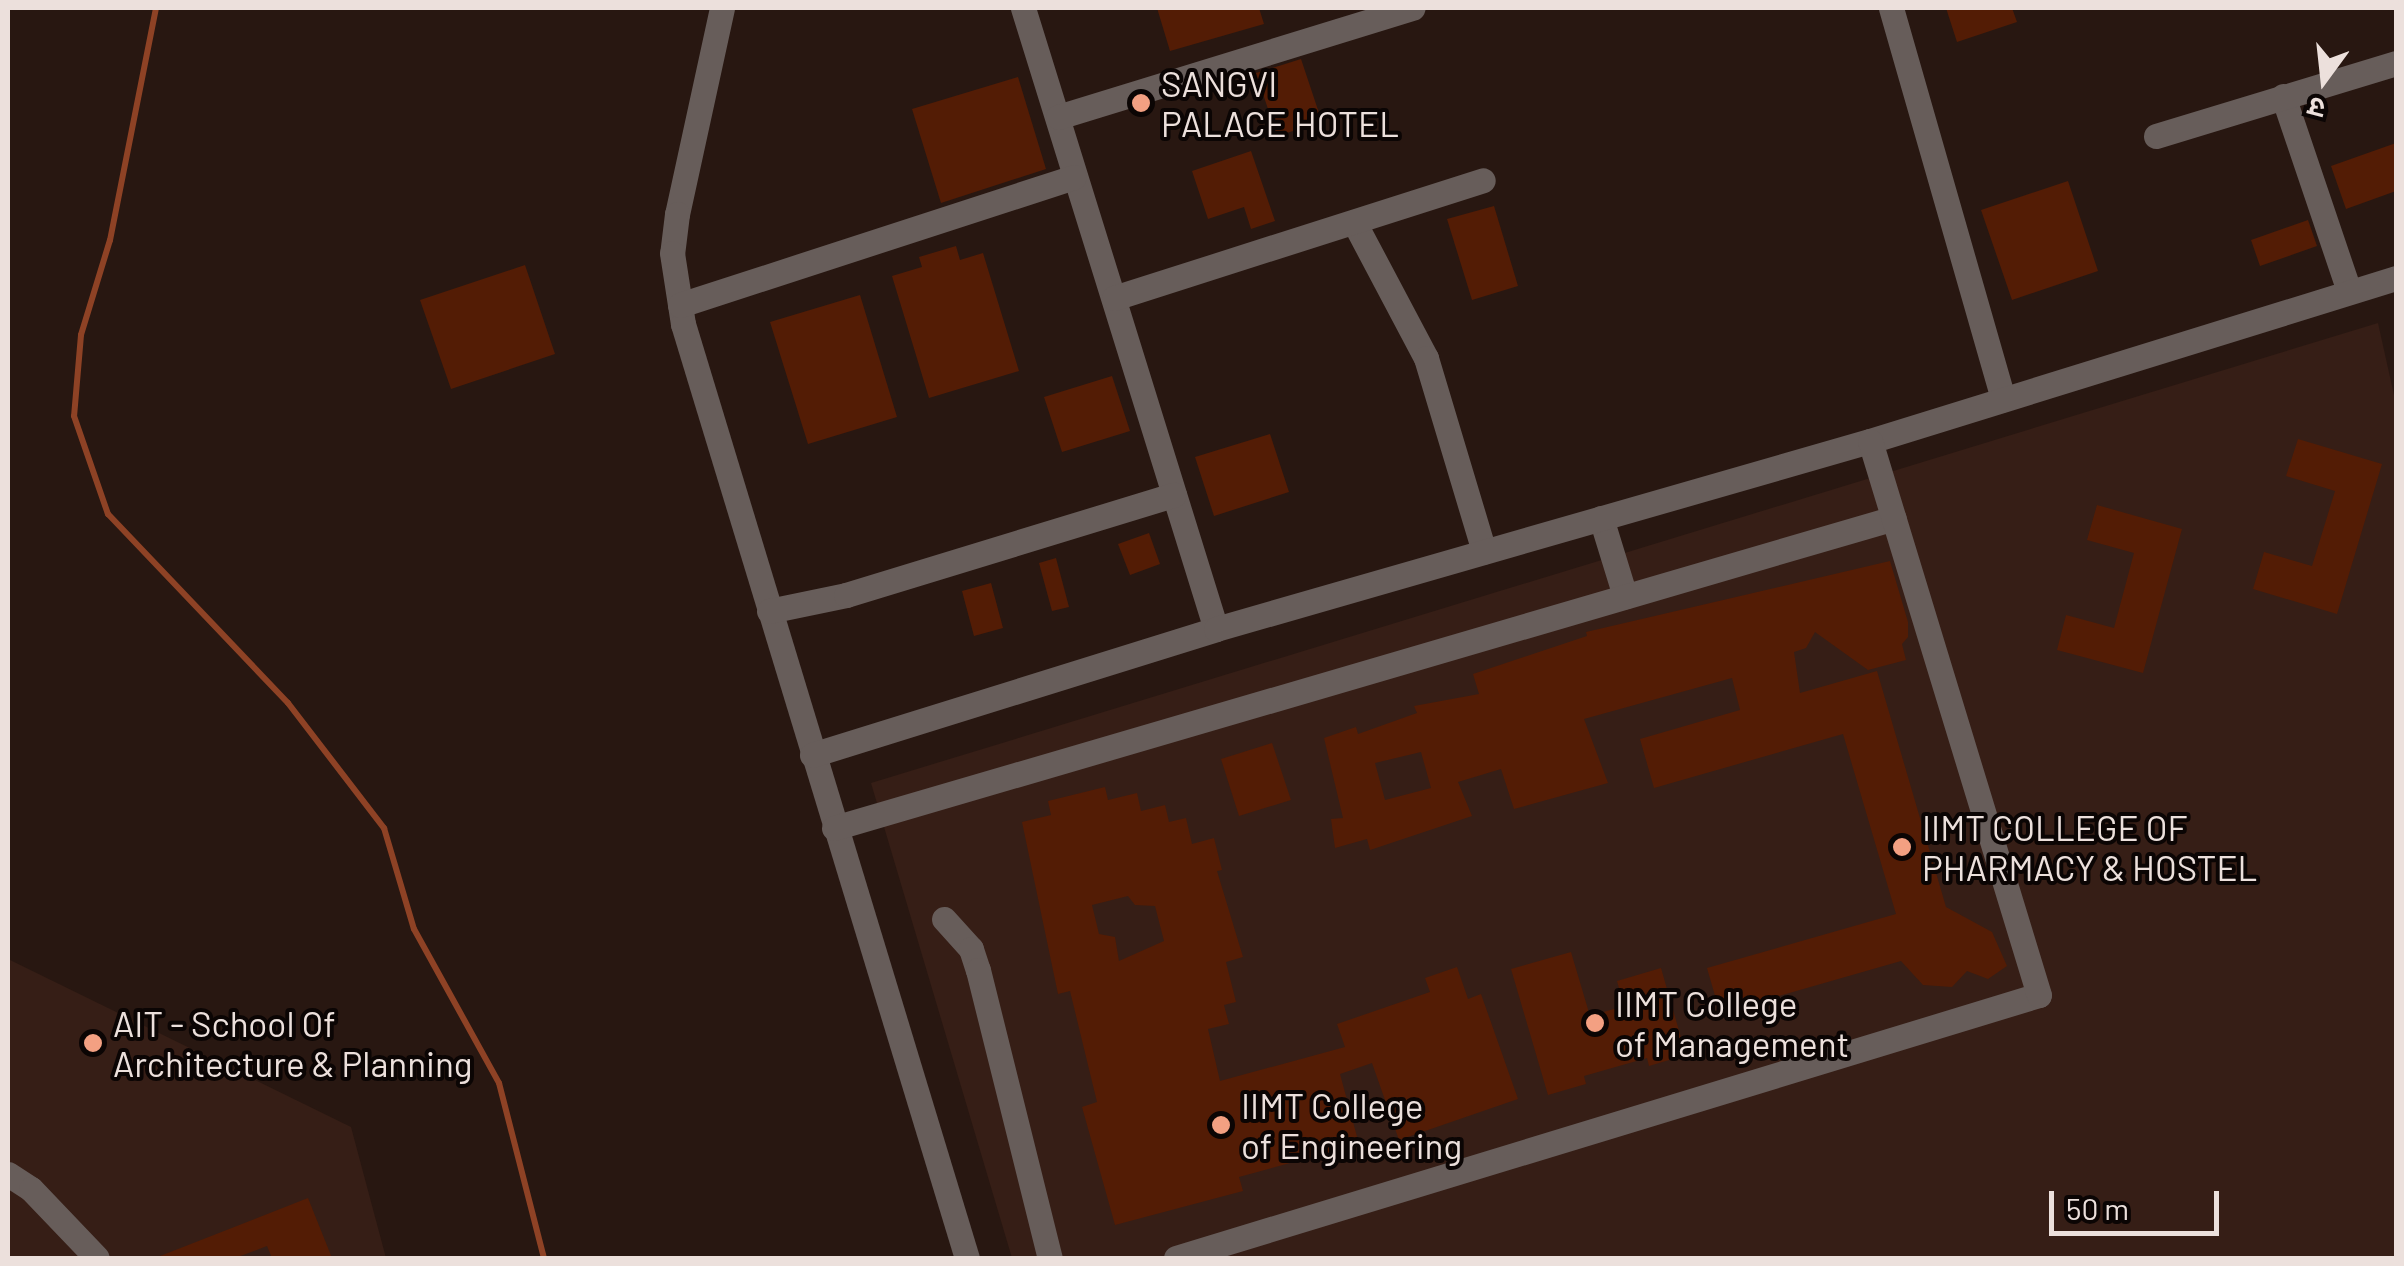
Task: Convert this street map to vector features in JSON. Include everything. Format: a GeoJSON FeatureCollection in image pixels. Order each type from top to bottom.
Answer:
{"type":"FeatureCollection","features":[{"type":"Feature","properties":{"kind":"street"},"geometry":{"type":"LineString","coordinates":[[722,8],[676,214],[672,254],[680,305],[966,1258]]}},
{"type":"Feature","properties":{"kind":"street"},"geometry":{"type":"LineString","coordinates":[[1023,8],[1216,630]]}},
{"type":"Feature","properties":{"kind":"street"},"geometry":{"type":"LineString","coordinates":[[1058,116],[1413,8]]}},
{"type":"Feature","properties":{"kind":"street"},"geometry":{"type":"LineString","coordinates":[[1890,8],[2004,399]]}},
{"type":"Feature","properties":{"kind":"street"},"geometry":{"type":"LineString","coordinates":[[2156,136],[2396,63]]}},
{"type":"Feature","properties":{"kind":"street"},"geometry":{"type":"LineString","coordinates":[[2283,96],[2349,291]]}},
{"type":"Feature","properties":{"kind":"street"},"geometry":{"type":"LineString","coordinates":[[680,305],[1074,178]]}},
{"type":"Feature","properties":{"kind":"street"},"geometry":{"type":"LineString","coordinates":[[1114,298],[1483,180]]}},
{"type":"Feature","properties":{"kind":"street"},"geometry":{"type":"LineString","coordinates":[[1354,222],[1426,358],[1484,551]]}},
{"type":"Feature","properties":{"kind":"street"},"geometry":{"type":"LineString","coordinates":[[812,754],[1216,630],[1870,440],[2396,278]]}},
{"type":"Feature","properties":{"kind":"street"},"geometry":{"type":"LineString","coordinates":[[1176,1258],[2039,995],[1870,440]]}},
{"type":"Feature","properties":{"kind":"street"},"geometry":{"type":"LineString","coordinates":[[769,611],[846,595],[1174,495]]}},
{"type":"Feature","properties":{"kind":"street"},"geometry":{"type":"LineString","coordinates":[[1601,518],[1624,596]]}},
{"type":"Feature","properties":{"kind":"street"},"geometry":{"type":"LineString","coordinates":[[834,828],[1894,518]]}},
{"type":"Feature","properties":{"kind":"street"},"geometry":{"type":"LineString","coordinates":[[944,919],[972,949],[1050,1258]]}},
{"type":"Feature","properties":{"kind":"street"},"geometry":{"type":"LineString","coordinates":[[8,1174],[45,1202],[97,1258]]}},
{"type":"Feature","properties":{"kind":"shaded area","name":"IIMT College of Engineering"},"geometry":{"type":"Polygon","coordinates":[[[2378,323],[2396,404],[2396,1258],[1012,1258],[871,783],[2378,323]]]}},
{"type":"Feature","properties":{"kind":"shaded area","name":"AIT - School Of Architecture & Planning"},"geometry":{"type":"Polygon","coordinates":[[[8,959],[351,1127],[386,1258],[8,1258],[8,959]]]}},
{"type":"Feature","properties":{"kind":"building"},"geometry":{"type":"Polygon","coordinates":[[[1157,8],[1259,8],[1264,24],[1170,51],[1157,8]]]}},
{"type":"Feature","properties":{"kind":"building"},"geometry":{"type":"Polygon","coordinates":[[[1946,8],[2012,8],[2017,22],[1957,42],[1946,8]]]}},
{"type":"Feature","properties":{"kind":"building"},"geometry":{"type":"Polygon","coordinates":[[[1301,59],[1322,122],[1277,136],[1256,73],[1301,59]]]}},
{"type":"Feature","properties":{"kind":"building"},"geometry":{"type":"Polygon","coordinates":[[[1018,77],[1046,169],[941,203],[912,109],[1018,77]]]}},
{"type":"Feature","properties":{"kind":"building"},"geometry":{"type":"Polygon","coordinates":[[[2396,143],[2396,191],[2346,209],[2331,166],[2396,143]]]}},
{"type":"Feature","properties":{"kind":"building"},"geometry":{"type":"Polygon","coordinates":[[[1251,151],[1275,221],[1251,229],[1244,207],[1208,219],[1192,171],[1251,151]]]}},
{"type":"Feature","properties":{"kind":"building"},"geometry":{"type":"Polygon","coordinates":[[[2068,181],[2098,271],[2012,300],[1981,210],[2068,181]]]}},
{"type":"Feature","properties":{"kind":"building"},"geometry":{"type":"Polygon","coordinates":[[[1494,206],[1518,286],[1472,300],[1447,219],[1494,206]]]}},
{"type":"Feature","properties":{"kind":"building"},"geometry":{"type":"Polygon","coordinates":[[[2308,220],[2317,246],[2260,266],[2251,240],[2308,220]]]}},
{"type":"Feature","properties":{"kind":"building"},"geometry":{"type":"Polygon","coordinates":[[[956,246],[960,260],[983,253],[1019,371],[929,398],[892,276],[922,267],[919,257],[956,246]]]}},
{"type":"Feature","properties":{"kind":"building"},"geometry":{"type":"Polygon","coordinates":[[[525,265],[555,354],[451,389],[420,300],[525,265]]]}},
{"type":"Feature","properties":{"kind":"building"},"geometry":{"type":"Polygon","coordinates":[[[860,295],[897,417],[808,444],[770,322],[860,295]]]}},
{"type":"Feature","properties":{"kind":"building"},"geometry":{"type":"Polygon","coordinates":[[[1112,376],[1130,431],[1062,452],[1044,397],[1112,376]]]}},
{"type":"Feature","properties":{"kind":"building"},"geometry":{"type":"Polygon","coordinates":[[[1270,434],[1289,492],[1214,516],[1195,457],[1270,434]]]}},
{"type":"Feature","properties":{"kind":"building"},"geometry":{"type":"Polygon","coordinates":[[[2298,439],[2382,464],[2337,614],[2253,589],[2264,552],[2312,566],[2335,491],[2286,476],[2298,439]]]}},
{"type":"Feature","properties":{"kind":"building"},"geometry":{"type":"Polygon","coordinates":[[[2097,505],[2182,529],[2143,673],[2057,650],[2066,615],[2114,628],[2134,553],[2087,540],[2097,505]]]}},
{"type":"Feature","properties":{"kind":"building"},"geometry":{"type":"Polygon","coordinates":[[[1149,533],[1160,564],[1130,575],[1118,544],[1149,533]]]}},
{"type":"Feature","properties":{"kind":"building"},"geometry":{"type":"Polygon","coordinates":[[[1056,558],[1069,607],[1052,611],[1039,563],[1056,558]]]}},
{"type":"Feature","properties":{"kind":"building"},"geometry":{"type":"Polygon","coordinates":[[[1890,561],[1908,622],[1908,637],[1902,644],[1906,660],[1868,670],[1815,632],[1806,648],[1794,652],[1800,693],[1877,671],[1946,907],[1992,932],[2007,966],[1988,979],[1967,971],[1952,987],[1923,985],[1901,961],[1720,1013],[1707,968],[1896,914],[1843,734],[1654,788],[1640,739],[1740,710],[1732,678],[1584,719],[1608,783],[1514,809],[1501,769],[1458,782],[1472,816],[1370,850],[1367,839],[1335,848],[1331,819],[1343,818],[1324,738],[1356,727],[1358,734],[1417,713],[1414,706],[1479,694],[1473,674],[1587,636],[1586,632],[1890,561]],[[1421,752],[1375,763],[1385,800],[1431,788],[1421,752]]]}},
{"type":"Feature","properties":{"kind":"building"},"geometry":{"type":"Polygon","coordinates":[[[991,583],[1003,628],[974,636],[962,591],[991,583]]]}},
{"type":"Feature","properties":{"kind":"building"},"geometry":{"type":"Polygon","coordinates":[[[1272,743],[1291,800],[1239,816],[1221,759],[1272,743]]]}},
{"type":"Feature","properties":{"kind":"building"},"geometry":{"type":"Polygon","coordinates":[[[1105,787],[1108,800],[1137,793],[1141,811],[1165,805],[1169,822],[1186,818],[1192,844],[1214,838],[1222,870],[1217,871],[1243,957],[1226,962],[1236,1002],[1224,1005],[1229,1024],[1208,1029],[1220,1081],[1345,1047],[1337,1024],[1430,992],[1425,978],[1457,967],[1468,999],[1481,994],[1518,1099],[1399,1140],[1372,1063],[1340,1074],[1359,1144],[1239,1177],[1243,1191],[1115,1225],[1082,1107],[1097,1102],[1070,991],[1058,994],[1022,822],[1051,815],[1048,801],[1105,787]],[[1128,896],[1092,905],[1099,934],[1115,937],[1119,961],[1164,941],[1155,906],[1135,905],[1128,896]]]}},
{"type":"Feature","properties":{"kind":"building","name":"IIMT College of Management"},"geometry":{"type":"Polygon","coordinates":[[[1571,952],[1590,1016],[1624,1006],[1617,981],[1661,968],[1686,1055],[1649,1066],[1647,1058],[1584,1076],[1586,1084],[1548,1095],[1511,969],[1571,952]]]}},
{"type":"Feature","properties":{"kind":"building"},"geometry":{"type":"Polygon","coordinates":[[[308,1198],[332,1258],[272,1258],[267,1246],[235,1258],[155,1258],[308,1198]]]}},
{"type":"Feature","properties":{"kind":"waterway"},"geometry":{"type":"LineString","coordinates":[[156,8],[110,240],[81,335],[74,416],[108,514],[288,703],[384,828],[414,929],[499,1083],[544,1258]]}},
{"type":"Feature","properties":{"kind":"place","name":"SANGVI PALACE HOTEL"},"geometry":{"type":"Point","coordinates":[1141,103]}},
{"type":"Feature","properties":{"kind":"place","name":"IIMT COLLEGE OF PHARMACY & HOSTEL"},"geometry":{"type":"Point","coordinates":[1902,847]}},
{"type":"Feature","properties":{"kind":"place","name":"IIMT College of Management"},"geometry":{"type":"Point","coordinates":[1595,1023]}},
{"type":"Feature","properties":{"kind":"place","name":"AIT - School Of Architecture & Planning"},"geometry":{"type":"Point","coordinates":[93,1043]}},
{"type":"Feature","properties":{"kind":"place","name":"IIMT College of Engineering"},"geometry":{"type":"Point","coordinates":[1221,1125]}}]}
